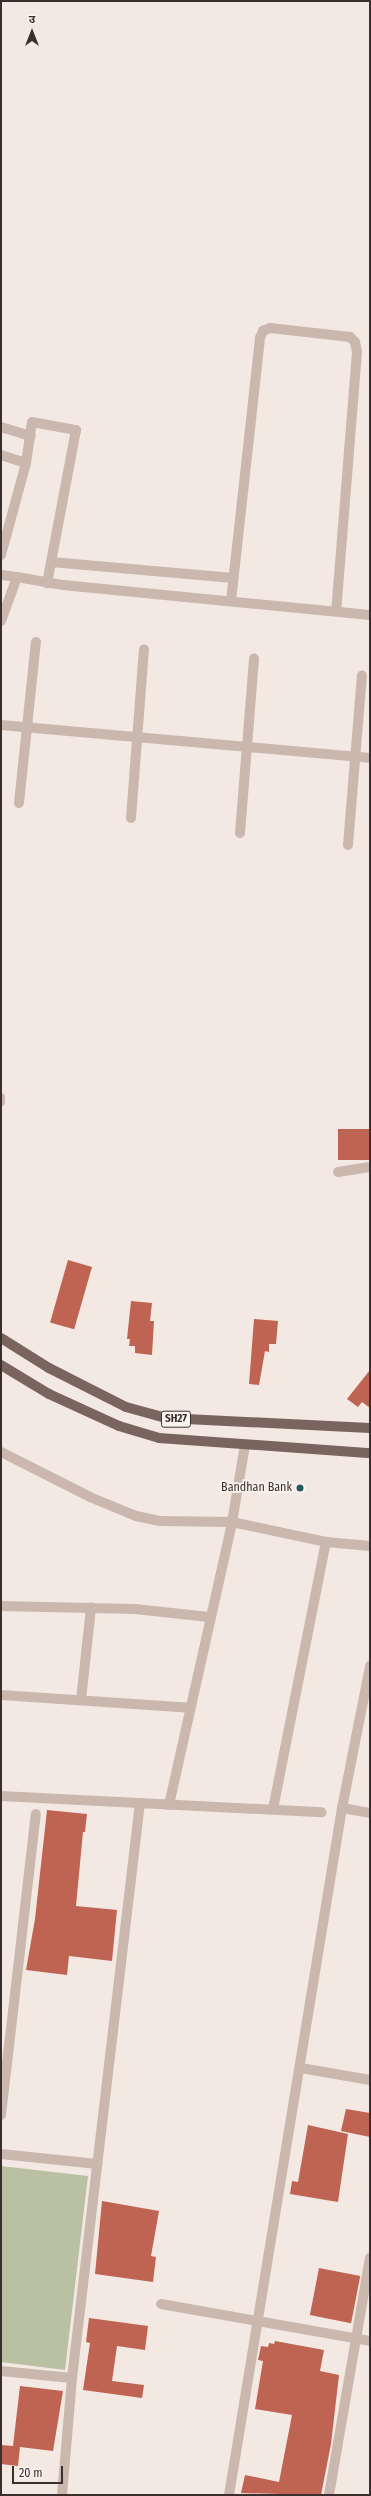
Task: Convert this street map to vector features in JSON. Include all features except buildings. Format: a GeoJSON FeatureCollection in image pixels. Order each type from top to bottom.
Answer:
{"type":"FeatureCollection","features":[{"type":"Feature","properties":{"kind":"main road","name":"SH27"},"geometry":{"type":"LineString","coordinates":[[1,1338],[49,1368],[126,1407],[166,1418],[370,1428]]}},
{"type":"Feature","properties":{"kind":"main road","name":"SH27"},"geometry":{"type":"LineString","coordinates":[[1,1365],[49,1394],[119,1426],[159,1438],[370,1453]]}},
{"type":"Feature","properties":{"kind":"street"},"geometry":{"type":"LineString","coordinates":[[231,600],[260,338],[263,331],[270,328],[350,337],[355,342],[358,352],[336,611]]}},
{"type":"Feature","properties":{"kind":"street"},"geometry":{"type":"LineString","coordinates":[[1,555],[26,463],[32,422],[76,430],[47,583]]}},
{"type":"Feature","properties":{"kind":"street"},"geometry":{"type":"LineString","coordinates":[[1,427],[31,436]]}},
{"type":"Feature","properties":{"kind":"street"},"geometry":{"type":"LineString","coordinates":[[1,455],[26,463]]}},
{"type":"Feature","properties":{"kind":"street"},"geometry":{"type":"LineString","coordinates":[[51,562],[233,578]]}},
{"type":"Feature","properties":{"kind":"street"},"geometry":{"type":"LineString","coordinates":[[1,575],[47,583],[231,600],[370,615]]}},
{"type":"Feature","properties":{"kind":"street"},"geometry":{"type":"LineString","coordinates":[[1,621],[17,577]]}},
{"type":"Feature","properties":{"kind":"street"},"geometry":{"type":"LineString","coordinates":[[20,803],[36,642]]}},
{"type":"Feature","properties":{"kind":"street"},"geometry":{"type":"LineString","coordinates":[[131,818],[144,650]]}},
{"type":"Feature","properties":{"kind":"street"},"geometry":{"type":"LineString","coordinates":[[240,833],[254,659]]}},
{"type":"Feature","properties":{"kind":"street"},"geometry":{"type":"LineString","coordinates":[[348,845],[362,676]]}},
{"type":"Feature","properties":{"kind":"street"},"geometry":{"type":"LineString","coordinates":[[1,726],[138,736],[370,758]]}},
{"type":"Feature","properties":{"kind":"street"},"geometry":{"type":"LineString","coordinates":[[338,1172],[370,1167]]}},
{"type":"Feature","properties":{"kind":"street"},"geometry":{"type":"LineString","coordinates":[[169,1805],[209,1617],[232,1522],[245,1445]]}},
{"type":"Feature","properties":{"kind":"street"},"geometry":{"type":"LineString","coordinates":[[1,1452],[90,1497],[136,1516],[160,1521],[232,1522],[326,1542],[370,1546]]}},
{"type":"Feature","properties":{"kind":"street"},"geometry":{"type":"LineString","coordinates":[[273,1809],[326,1542]]}},
{"type":"Feature","properties":{"kind":"street"},"geometry":{"type":"LineString","coordinates":[[1,1606],[158,1611],[209,1617]]}},
{"type":"Feature","properties":{"kind":"street"},"geometry":{"type":"LineString","coordinates":[[81,1700],[91,1608]]}},
{"type":"Feature","properties":{"kind":"street"},"geometry":{"type":"LineString","coordinates":[[229,2495],[301,2068],[342,1808],[370,1666]]}},
{"type":"Feature","properties":{"kind":"street"},"geometry":{"type":"LineString","coordinates":[[1,1695],[190,1708]]}},
{"type":"Feature","properties":{"kind":"street"},"geometry":{"type":"LineString","coordinates":[[1,1796],[322,1812]]}},
{"type":"Feature","properties":{"kind":"street"},"geometry":{"type":"LineString","coordinates":[[62,2495],[72,2378],[140,1803]]}},
{"type":"Feature","properties":{"kind":"street"},"geometry":{"type":"LineString","coordinates":[[342,1808],[370,1813]]}},
{"type":"Feature","properties":{"kind":"street"},"geometry":{"type":"LineString","coordinates":[[1,2115],[36,1814]]}},
{"type":"Feature","properties":{"kind":"street"},"geometry":{"type":"LineString","coordinates":[[301,2068],[370,2080]]}},
{"type":"Feature","properties":{"kind":"street"},"geometry":{"type":"LineString","coordinates":[[1,2154],[97,2164]]}},
{"type":"Feature","properties":{"kind":"street"},"geometry":{"type":"LineString","coordinates":[[329,2495],[370,2258]]}},
{"type":"Feature","properties":{"kind":"street"},"geometry":{"type":"LineString","coordinates":[[161,2304],[370,2341]]}},
{"type":"Feature","properties":{"kind":"street"},"geometry":{"type":"LineString","coordinates":[[1,2371],[72,2378]]}},
{"type":"Feature","properties":{"kind":"lane"},"geometry":{"type":"LineString","coordinates":[[1,1097],[1,1102]]}},
{"type":"Feature","properties":{"kind":"green space"},"geometry":{"type":"Polygon","coordinates":[[[1,2166],[88,2176],[65,2370],[1,2362],[1,2166]]]}},
{"type":"Feature","properties":{"kind":"place","name":"Bandhan Bank"},"geometry":{"type":"Point","coordinates":[300,1488]}}]}
